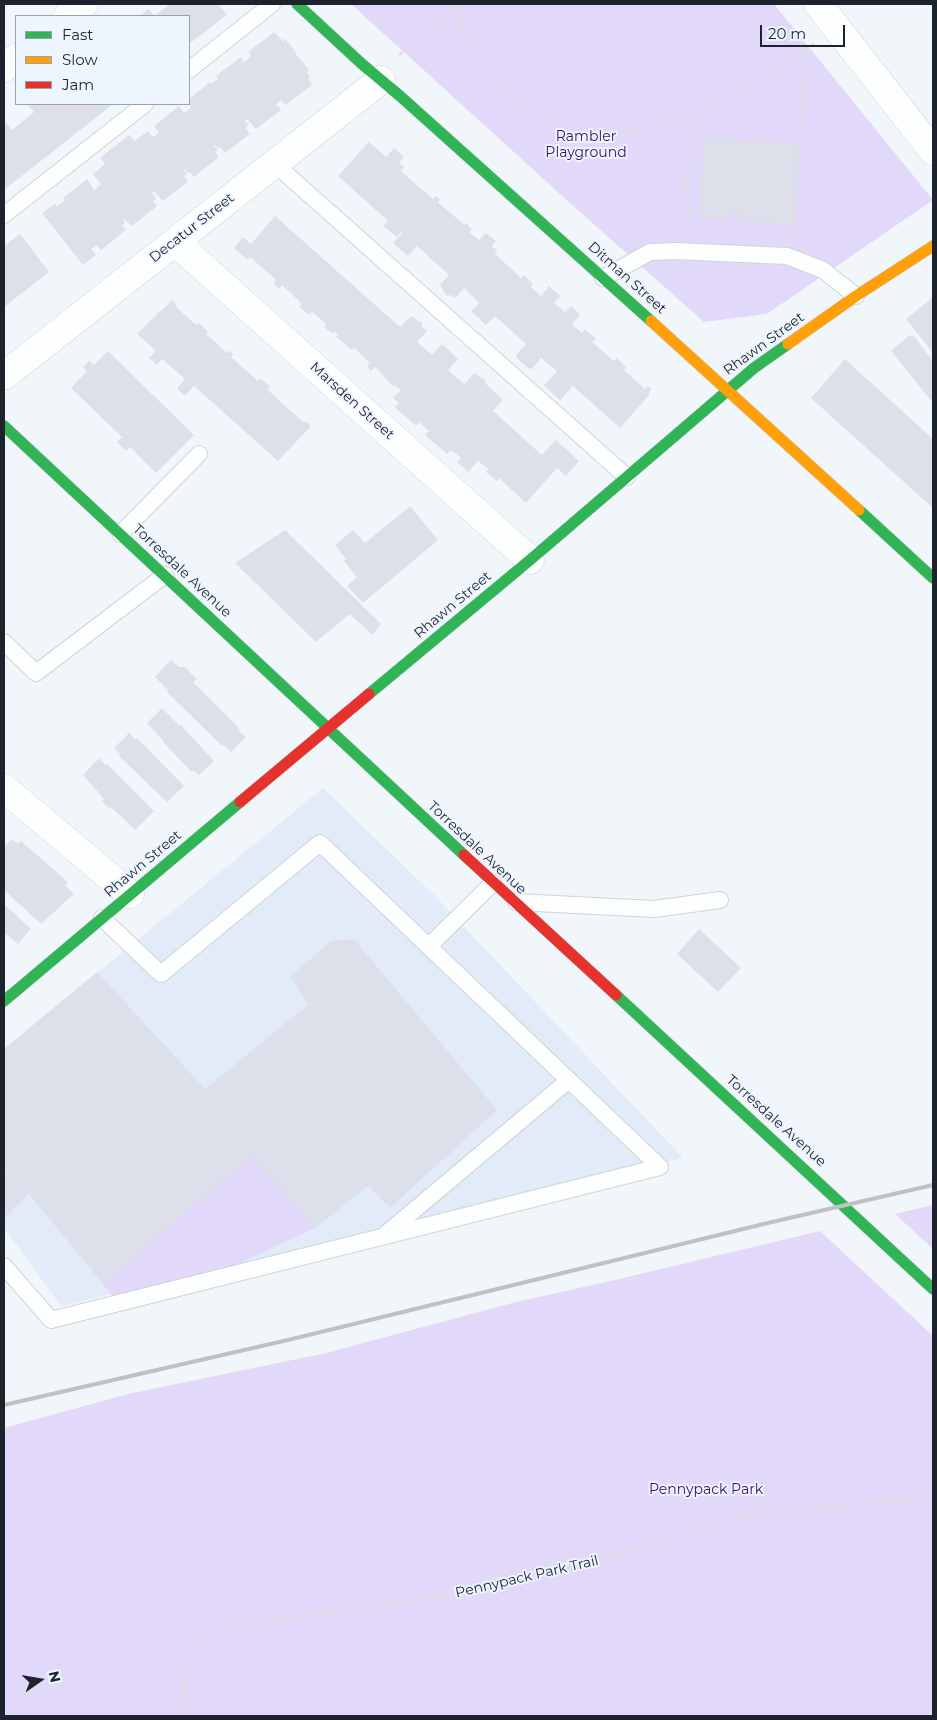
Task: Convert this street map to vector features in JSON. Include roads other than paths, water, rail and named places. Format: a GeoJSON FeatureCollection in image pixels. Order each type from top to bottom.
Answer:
{"type":"FeatureCollection","features":[{"type":"Feature","properties":{"kind":"street"},"geometry":{"type":"LineString","coordinates":[[69,15],[84,4]]}},
{"type":"Feature","properties":{"kind":"street","name":"Ditman Street"},"geometry":{"type":"LineString","coordinates":[[297,4],[603,278],[933,578]]}},
{"type":"Feature","properties":{"kind":"street"},"geometry":{"type":"LineString","coordinates":[[818,4],[933,151]]}},
{"type":"Feature","properties":{"kind":"street"},"geometry":{"type":"LineString","coordinates":[[4,68],[15,59]]}},
{"type":"Feature","properties":{"kind":"street","name":"Decatur Street"},"geometry":{"type":"LineString","coordinates":[[4,376],[381,80]]}},
{"type":"Feature","properties":{"kind":"street","name":"Marsden Street"},"geometry":{"type":"LineString","coordinates":[[175,242],[530,560]]}},
{"type":"Feature","properties":{"kind":"street","name":"Rhawn Street"},"geometry":{"type":"LineString","coordinates":[[4,1002],[130,894],[530,560],[754,368],[856,296],[933,246]]}},
{"type":"Feature","properties":{"kind":"street","name":"Torresdale Avenue"},"geometry":{"type":"LineString","coordinates":[[4,426],[493,883],[808,1169],[933,1288]]}},
{"type":"Feature","properties":{"kind":"street"},"geometry":{"type":"LineString","coordinates":[[4,788],[130,894]]}},
{"type":"Feature","properties":{"kind":"lane"},"geometry":{"type":"LineString","coordinates":[[190,69],[272,4]]}},
{"type":"Feature","properties":{"kind":"lane"},"geometry":{"type":"LineString","coordinates":[[4,216],[145,105]]}},
{"type":"Feature","properties":{"kind":"lane"},"geometry":{"type":"LineString","coordinates":[[275,164],[627,477]]}},
{"type":"Feature","properties":{"kind":"lane"},"geometry":{"type":"LineString","coordinates":[[603,278],[650,252],[675,251],[787,256],[824,270],[856,296]]}},
{"type":"Feature","properties":{"kind":"lane"},"geometry":{"type":"LineString","coordinates":[[120,534],[198,454]]}},
{"type":"Feature","properties":{"kind":"lane"},"geometry":{"type":"LineString","coordinates":[[4,642],[36,673],[165,575]]}},
{"type":"Feature","properties":{"kind":"lane"},"geometry":{"type":"LineString","coordinates":[[4,1266],[51,1320],[660,1167],[320,843],[161,974],[102,918]]}},
{"type":"Feature","properties":{"kind":"lane"},"geometry":{"type":"LineString","coordinates":[[429,946],[493,883]]}},
{"type":"Feature","properties":{"kind":"lane"},"geometry":{"type":"LineString","coordinates":[[514,902],[654,909],[720,900]]}},
{"type":"Feature","properties":{"kind":"lane"},"geometry":{"type":"LineString","coordinates":[[383,1236],[569,1080]]}},
{"type":"Feature","properties":{"kind":"railway"},"geometry":{"type":"LineString","coordinates":[[4,1405],[288,1340],[772,1222],[933,1185]]}},
{"type":"Feature","properties":{"kind":"park label","name":"Rambler Playground"},"geometry":{"type":"Point","coordinates":[586,146]}},
{"type":"Feature","properties":{"kind":"park label","name":"Pennypack Park"},"geometry":{"type":"Point","coordinates":[706,1490]}}]}
